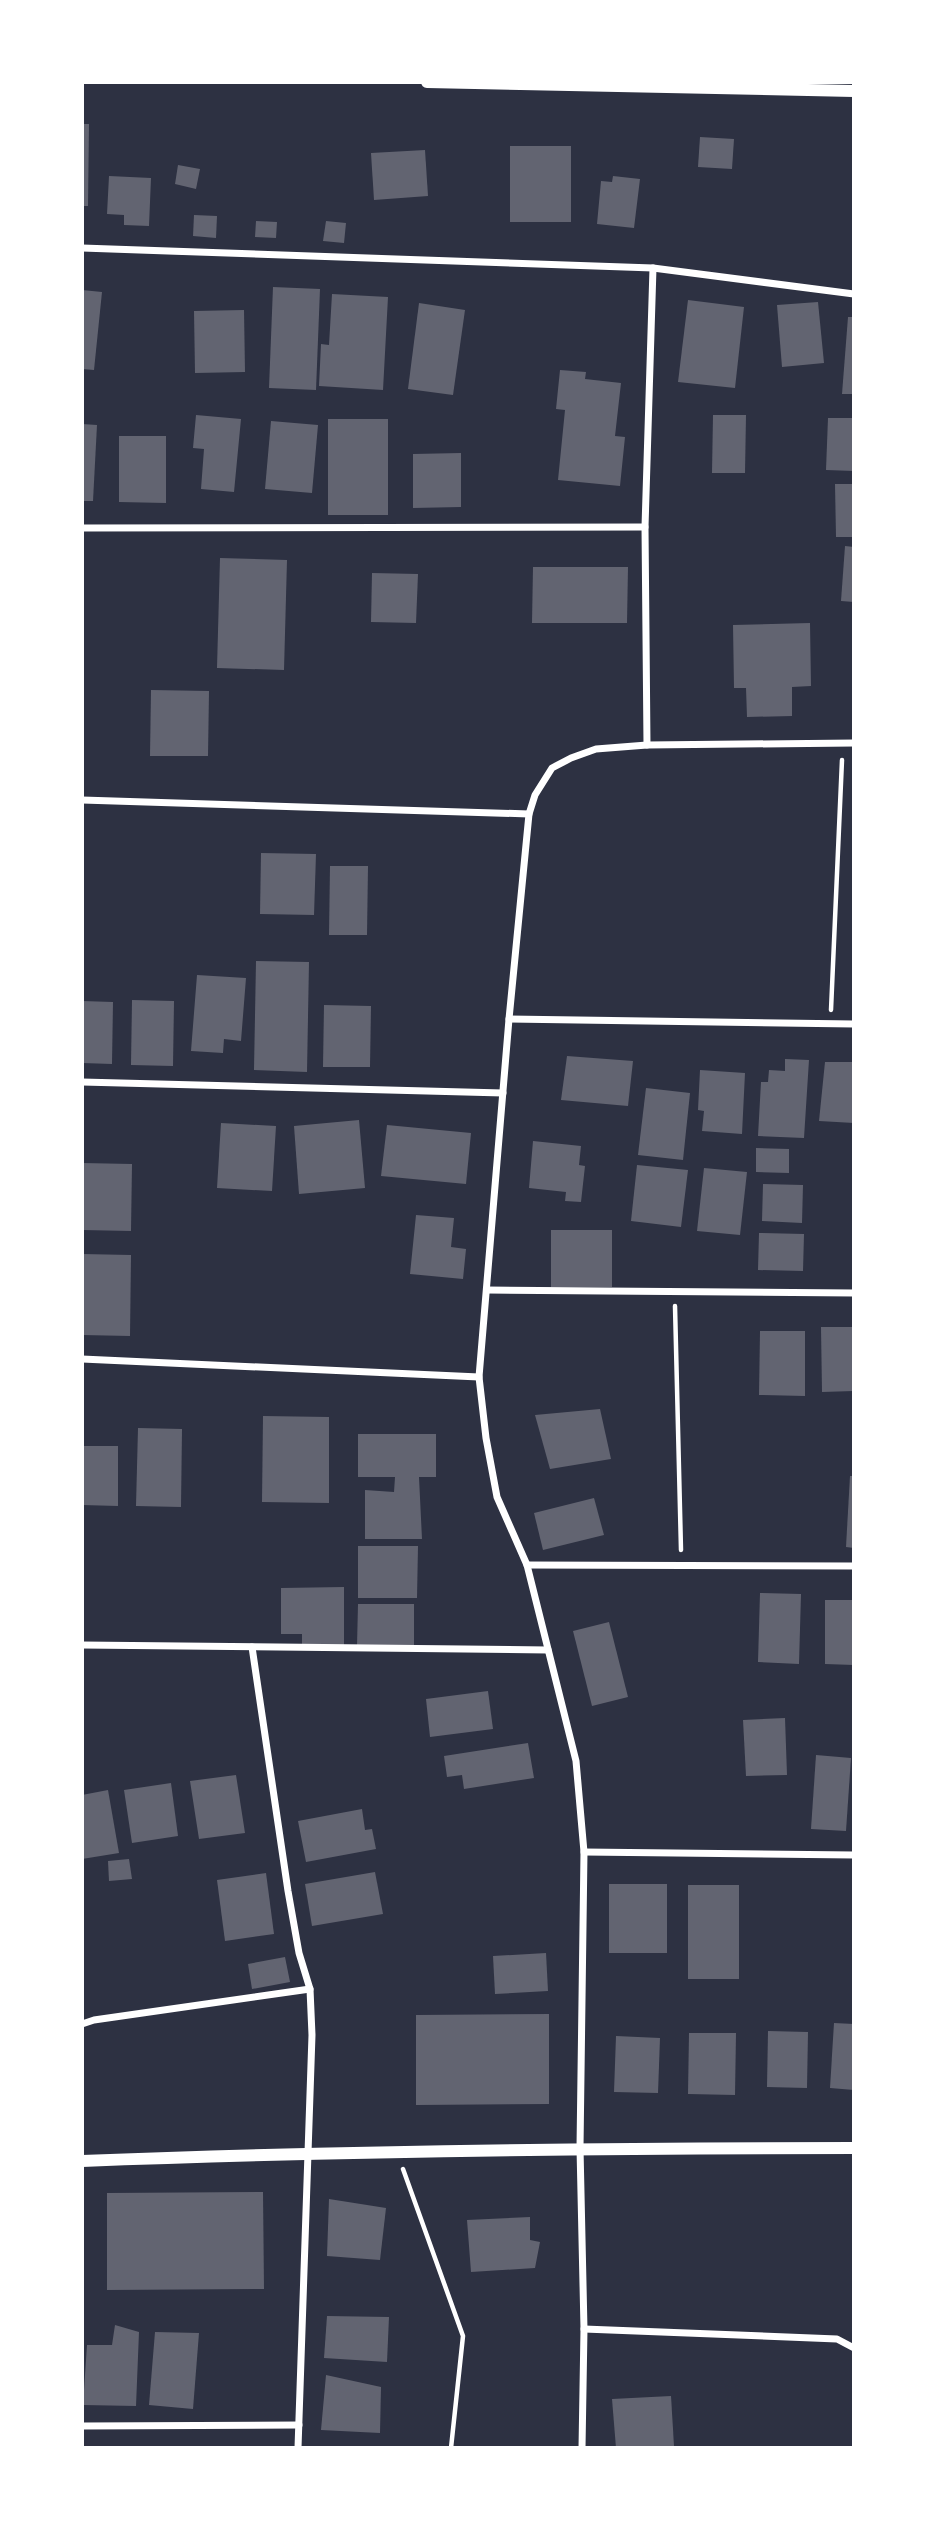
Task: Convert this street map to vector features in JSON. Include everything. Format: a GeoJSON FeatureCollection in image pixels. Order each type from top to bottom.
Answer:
{"type":"FeatureCollection","features":[{"type":"Feature","properties":{"kind":"street"},"geometry":{"type":"LineString","coordinates":[[427,82],[854,91]]}},
{"type":"Feature","properties":{"kind":"street"},"geometry":{"type":"LineString","coordinates":[[82,248],[653,268],[854,294]]}},
{"type":"Feature","properties":{"kind":"street"},"geometry":{"type":"LineString","coordinates":[[647,746],[645,527],[653,268]]}},
{"type":"Feature","properties":{"kind":"street"},"geometry":{"type":"LineString","coordinates":[[82,528],[645,527]]}},
{"type":"Feature","properties":{"kind":"street"},"geometry":{"type":"LineString","coordinates":[[582,2448],[584,2329],[580,2148],[584,1852],[576,1762],[527,1565],[497,1497],[486,1438],[479,1377],[528,814],[535,795],[552,768],[596,749],[854,743]]}},
{"type":"Feature","properties":{"kind":"street"},"geometry":{"type":"LineString","coordinates":[[82,800],[528,814]]}},
{"type":"Feature","properties":{"kind":"street"},"geometry":{"type":"LineString","coordinates":[[509,1018],[854,1024]]}},
{"type":"Feature","properties":{"kind":"street"},"geometry":{"type":"LineString","coordinates":[[82,1082],[503,1093]]}},
{"type":"Feature","properties":{"kind":"street"},"geometry":{"type":"LineString","coordinates":[[487,1290],[854,1293]]}},
{"type":"Feature","properties":{"kind":"street"},"geometry":{"type":"LineString","coordinates":[[82,1359],[479,1377]]}},
{"type":"Feature","properties":{"kind":"street"},"geometry":{"type":"LineString","coordinates":[[527,1565],[854,1566]]}},
{"type":"Feature","properties":{"kind":"street"},"geometry":{"type":"LineString","coordinates":[[82,1645],[548,1650]]}},
{"type":"Feature","properties":{"kind":"street"},"geometry":{"type":"LineString","coordinates":[[252,1647],[288,1891],[299,1953],[310,1989],[312,2035],[298,2448]]}},
{"type":"Feature","properties":{"kind":"street"},"geometry":{"type":"LineString","coordinates":[[584,1852],[854,1856]]}},
{"type":"Feature","properties":{"kind":"street"},"geometry":{"type":"LineString","coordinates":[[82,2024],[94,2020],[310,1989]]}},
{"type":"Feature","properties":{"kind":"street"},"geometry":{"type":"LineString","coordinates":[[82,2161],[397,2151],[854,2148]]}},
{"type":"Feature","properties":{"kind":"street"},"geometry":{"type":"LineString","coordinates":[[584,2329],[837,2339],[854,2348]]}},
{"type":"Feature","properties":{"kind":"street"},"geometry":{"type":"LineString","coordinates":[[82,2426],[299,2425]]}},
{"type":"Feature","properties":{"kind":"path"},"geometry":{"type":"LineString","coordinates":[[831,1023],[843,742]]}},
{"type":"Feature","properties":{"kind":"path"},"geometry":{"type":"LineString","coordinates":[[674,1292],[681,1566]]}},
{"type":"Feature","properties":{"kind":"path"},"geometry":{"type":"LineString","coordinates":[[397,2151],[463,2336],[451,2448]]}},
{"type":"Feature","properties":{"kind":"building"},"geometry":{"type":"Polygon","coordinates":[[[82,124],[89,124],[88,206],[82,206],[82,124]]]}},
{"type":"Feature","properties":{"kind":"building"},"geometry":{"type":"Polygon","coordinates":[[[700,137],[734,139],[732,169],[698,167],[700,137]]]}},
{"type":"Feature","properties":{"kind":"building"},"geometry":{"type":"Polygon","coordinates":[[[510,146],[571,146],[571,222],[510,222],[510,146]]]}},
{"type":"Feature","properties":{"kind":"building"},"geometry":{"type":"Polygon","coordinates":[[[425,150],[428,196],[374,200],[371,153],[425,150]]]}},
{"type":"Feature","properties":{"kind":"building"},"geometry":{"type":"Polygon","coordinates":[[[178,165],[200,169],[196,189],[175,184],[178,165]]]}},
{"type":"Feature","properties":{"kind":"building"},"geometry":{"type":"Polygon","coordinates":[[[109,176],[151,178],[149,226],[124,225],[124,215],[107,214],[109,176]]]}},
{"type":"Feature","properties":{"kind":"building"},"geometry":{"type":"Polygon","coordinates":[[[613,176],[640,179],[634,228],[597,224],[601,181],[612,182],[613,176]]]}},
{"type":"Feature","properties":{"kind":"building"},"geometry":{"type":"Polygon","coordinates":[[[194,215],[217,216],[216,238],[193,236],[194,215]]]}},
{"type":"Feature","properties":{"kind":"building"},"geometry":{"type":"Polygon","coordinates":[[[256,221],[277,222],[276,238],[255,237],[256,221]]]}},
{"type":"Feature","properties":{"kind":"building"},"geometry":{"type":"Polygon","coordinates":[[[326,221],[346,223],[344,243],[323,241],[326,221]]]}},
{"type":"Feature","properties":{"kind":"building"},"geometry":{"type":"Polygon","coordinates":[[[273,287],[320,289],[316,390],[269,388],[273,287]]]}},
{"type":"Feature","properties":{"kind":"building"},"geometry":{"type":"Polygon","coordinates":[[[82,290],[102,292],[94,370],[82,369],[82,290]]]}},
{"type":"Feature","properties":{"kind":"building"},"geometry":{"type":"Polygon","coordinates":[[[332,294],[388,297],[383,390],[319,386],[321,344],[329,345],[332,294]]]}},
{"type":"Feature","properties":{"kind":"building"},"geometry":{"type":"Polygon","coordinates":[[[688,300],[744,307],[735,388],[678,382],[688,300]]]}},
{"type":"Feature","properties":{"kind":"building"},"geometry":{"type":"Polygon","coordinates":[[[818,302],[824,363],[782,367],[777,305],[818,302]]]}},
{"type":"Feature","properties":{"kind":"building"},"geometry":{"type":"Polygon","coordinates":[[[419,303],[465,310],[453,395],[408,389],[419,303]]]}},
{"type":"Feature","properties":{"kind":"building"},"geometry":{"type":"Polygon","coordinates":[[[244,310],[245,372],[195,373],[194,311],[244,310]]]}},
{"type":"Feature","properties":{"kind":"building"},"geometry":{"type":"Polygon","coordinates":[[[848,317],[854,317],[854,394],[842,394],[848,317]]]}},
{"type":"Feature","properties":{"kind":"building"},"geometry":{"type":"Polygon","coordinates":[[[560,370],[586,372],[585,379],[621,383],[615,436],[625,437],[620,486],[558,480],[565,410],[556,409],[560,370]]]}},
{"type":"Feature","properties":{"kind":"building"},"geometry":{"type":"Polygon","coordinates":[[[196,415],[241,419],[234,492],[201,489],[204,449],[193,448],[196,415]]]}},
{"type":"Feature","properties":{"kind":"building"},"geometry":{"type":"Polygon","coordinates":[[[713,415],[746,415],[745,473],[712,473],[713,415]]]}},
{"type":"Feature","properties":{"kind":"building"},"geometry":{"type":"Polygon","coordinates":[[[828,418],[854,418],[854,471],[826,470],[828,418]]]}},
{"type":"Feature","properties":{"kind":"building"},"geometry":{"type":"Polygon","coordinates":[[[328,419],[388,419],[388,515],[328,515],[328,419]]]}},
{"type":"Feature","properties":{"kind":"building"},"geometry":{"type":"Polygon","coordinates":[[[271,421],[318,425],[312,493],[265,489],[271,421]]]}},
{"type":"Feature","properties":{"kind":"building"},"geometry":{"type":"Polygon","coordinates":[[[82,424],[97,425],[93,501],[82,501],[82,424]]]}},
{"type":"Feature","properties":{"kind":"building"},"geometry":{"type":"Polygon","coordinates":[[[119,436],[166,436],[166,503],[119,502],[119,436]]]}},
{"type":"Feature","properties":{"kind":"building"},"geometry":{"type":"Polygon","coordinates":[[[461,453],[461,507],[413,508],[413,454],[461,453]]]}},
{"type":"Feature","properties":{"kind":"building"},"geometry":{"type":"Polygon","coordinates":[[[835,484],[854,484],[854,537],[836,537],[835,484]]]}},
{"type":"Feature","properties":{"kind":"building"},"geometry":{"type":"Polygon","coordinates":[[[845,546],[854,547],[854,602],[841,601],[845,546]]]}},
{"type":"Feature","properties":{"kind":"building"},"geometry":{"type":"Polygon","coordinates":[[[220,558],[287,560],[284,670],[217,668],[220,558]]]}},
{"type":"Feature","properties":{"kind":"building"},"geometry":{"type":"Polygon","coordinates":[[[533,567],[628,567],[627,623],[532,623],[533,567]]]}},
{"type":"Feature","properties":{"kind":"building"},"geometry":{"type":"Polygon","coordinates":[[[372,573],[418,574],[416,623],[371,622],[372,573]]]}},
{"type":"Feature","properties":{"kind":"building"},"geometry":{"type":"Polygon","coordinates":[[[810,623],[811,686],[792,687],[792,716],[747,717],[746,688],[734,688],[733,625],[810,623]]]}},
{"type":"Feature","properties":{"kind":"building"},"geometry":{"type":"Polygon","coordinates":[[[151,690],[209,691],[208,756],[150,756],[151,690]]]}},
{"type":"Feature","properties":{"kind":"building"},"geometry":{"type":"Polygon","coordinates":[[[261,853],[316,854],[314,915],[260,914],[261,853]]]}},
{"type":"Feature","properties":{"kind":"building"},"geometry":{"type":"Polygon","coordinates":[[[330,866],[368,866],[367,935],[329,935],[330,866]]]}},
{"type":"Feature","properties":{"kind":"building"},"geometry":{"type":"Polygon","coordinates":[[[256,961],[309,962],[307,1072],[254,1070],[256,961]]]}},
{"type":"Feature","properties":{"kind":"building"},"geometry":{"type":"Polygon","coordinates":[[[197,975],[246,978],[241,1041],[224,1039],[223,1053],[191,1051],[197,975]]]}},
{"type":"Feature","properties":{"kind":"building"},"geometry":{"type":"Polygon","coordinates":[[[132,1000],[174,1001],[173,1066],[131,1065],[132,1000]]]}},
{"type":"Feature","properties":{"kind":"building"},"geometry":{"type":"Polygon","coordinates":[[[82,1001],[113,1002],[112,1064],[82,1063],[82,1001]]]}},
{"type":"Feature","properties":{"kind":"building"},"geometry":{"type":"Polygon","coordinates":[[[324,1005],[371,1006],[370,1067],[323,1067],[324,1005]]]}},
{"type":"Feature","properties":{"kind":"building"},"geometry":{"type":"Polygon","coordinates":[[[567,1056],[633,1061],[628,1106],[561,1100],[567,1056]]]}},
{"type":"Feature","properties":{"kind":"building"},"geometry":{"type":"Polygon","coordinates":[[[785,1059],[809,1060],[804,1138],[758,1136],[761,1082],[768,1082],[769,1070],[785,1071],[785,1059]]]}},
{"type":"Feature","properties":{"kind":"building"},"geometry":{"type":"Polygon","coordinates":[[[825,1062],[854,1062],[854,1123],[819,1121],[825,1062]]]}},
{"type":"Feature","properties":{"kind":"building"},"geometry":{"type":"Polygon","coordinates":[[[700,1070],[745,1073],[742,1134],[702,1131],[704,1111],[698,1110],[700,1070]]]}},
{"type":"Feature","properties":{"kind":"building"},"geometry":{"type":"Polygon","coordinates":[[[646,1088],[690,1093],[683,1160],[638,1155],[646,1088]]]}},
{"type":"Feature","properties":{"kind":"building"},"geometry":{"type":"Polygon","coordinates":[[[359,1120],[365,1188],[299,1194],[294,1126],[359,1120]]]}},
{"type":"Feature","properties":{"kind":"building"},"geometry":{"type":"Polygon","coordinates":[[[221,1123],[276,1126],[272,1191],[217,1188],[221,1123]]]}},
{"type":"Feature","properties":{"kind":"building"},"geometry":{"type":"Polygon","coordinates":[[[387,1125],[471,1133],[466,1184],[381,1176],[387,1125]]]}},
{"type":"Feature","properties":{"kind":"building"},"geometry":{"type":"Polygon","coordinates":[[[533,1141],[581,1146],[579,1165],[585,1166],[581,1202],[565,1201],[566,1192],[529,1188],[533,1141]]]}},
{"type":"Feature","properties":{"kind":"building"},"geometry":{"type":"Polygon","coordinates":[[[756,1148],[789,1149],[789,1173],[756,1172],[756,1148]]]}},
{"type":"Feature","properties":{"kind":"building"},"geometry":{"type":"Polygon","coordinates":[[[82,1163],[132,1164],[131,1231],[82,1230],[82,1163]]]}},
{"type":"Feature","properties":{"kind":"building"},"geometry":{"type":"Polygon","coordinates":[[[637,1165],[688,1170],[681,1227],[631,1221],[637,1165]]]}},
{"type":"Feature","properties":{"kind":"building"},"geometry":{"type":"Polygon","coordinates":[[[704,1168],[747,1172],[740,1235],[697,1231],[704,1168]]]}},
{"type":"Feature","properties":{"kind":"building"},"geometry":{"type":"Polygon","coordinates":[[[763,1184],[803,1185],[802,1223],[762,1221],[763,1184]]]}},
{"type":"Feature","properties":{"kind":"building"},"geometry":{"type":"Polygon","coordinates":[[[416,1215],[454,1218],[451,1247],[466,1249],[463,1279],[410,1274],[416,1215]]]}},
{"type":"Feature","properties":{"kind":"building"},"geometry":{"type":"Polygon","coordinates":[[[551,1230],[612,1230],[612,1287],[551,1287],[551,1230]]]}},
{"type":"Feature","properties":{"kind":"building"},"geometry":{"type":"Polygon","coordinates":[[[759,1233],[804,1234],[803,1271],[758,1270],[759,1233]]]}},
{"type":"Feature","properties":{"kind":"building"},"geometry":{"type":"Polygon","coordinates":[[[82,1254],[131,1255],[130,1336],[82,1335],[82,1254]]]}},
{"type":"Feature","properties":{"kind":"building"},"geometry":{"type":"Polygon","coordinates":[[[821,1327],[854,1327],[854,1391],[822,1392],[821,1327]]]}},
{"type":"Feature","properties":{"kind":"building"},"geometry":{"type":"Polygon","coordinates":[[[760,1331],[805,1331],[805,1396],[759,1395],[760,1331]]]}},
{"type":"Feature","properties":{"kind":"building"},"geometry":{"type":"Polygon","coordinates":[[[600,1409],[611,1459],[550,1469],[535,1415],[600,1409]]]}},
{"type":"Feature","properties":{"kind":"building"},"geometry":{"type":"Polygon","coordinates":[[[263,1416],[329,1417],[329,1503],[262,1502],[263,1416]]]}},
{"type":"Feature","properties":{"kind":"building"},"geometry":{"type":"Polygon","coordinates":[[[138,1428],[182,1429],[181,1507],[136,1506],[138,1428]]]}},
{"type":"Feature","properties":{"kind":"building"},"geometry":{"type":"Polygon","coordinates":[[[358,1434],[436,1434],[436,1477],[419,1477],[422,1539],[365,1539],[365,1490],[394,1492],[395,1477],[358,1477],[358,1434]]]}},
{"type":"Feature","properties":{"kind":"building"},"geometry":{"type":"Polygon","coordinates":[[[82,1446],[118,1446],[118,1506],[82,1505],[82,1446]]]}},
{"type":"Feature","properties":{"kind":"building"},"geometry":{"type":"Polygon","coordinates":[[[850,1476],[854,1476],[854,1548],[846,1547],[850,1476]]]}},
{"type":"Feature","properties":{"kind":"building"},"geometry":{"type":"Polygon","coordinates":[[[594,1498],[604,1535],[543,1550],[534,1513],[594,1498]]]}},
{"type":"Feature","properties":{"kind":"building"},"geometry":{"type":"Polygon","coordinates":[[[358,1546],[418,1546],[417,1598],[358,1598],[358,1546]]]}},
{"type":"Feature","properties":{"kind":"building"},"geometry":{"type":"Polygon","coordinates":[[[344,1587],[344,1647],[302,1647],[302,1634],[281,1634],[281,1588],[344,1587]]]}},
{"type":"Feature","properties":{"kind":"building"},"geometry":{"type":"Polygon","coordinates":[[[760,1593],[801,1594],[799,1664],[758,1662],[760,1593]]]}},
{"type":"Feature","properties":{"kind":"building"},"geometry":{"type":"Polygon","coordinates":[[[825,1600],[854,1600],[854,1665],[825,1664],[825,1600]]]}},
{"type":"Feature","properties":{"kind":"building"},"geometry":{"type":"Polygon","coordinates":[[[358,1604],[414,1604],[414,1646],[357,1646],[358,1604]]]}},
{"type":"Feature","properties":{"kind":"building"},"geometry":{"type":"Polygon","coordinates":[[[609,1622],[628,1697],[592,1706],[573,1631],[609,1622]]]}},
{"type":"Feature","properties":{"kind":"building"},"geometry":{"type":"Polygon","coordinates":[[[488,1691],[493,1729],[430,1737],[426,1699],[488,1691]]]}},
{"type":"Feature","properties":{"kind":"building"},"geometry":{"type":"Polygon","coordinates":[[[785,1718],[787,1775],[746,1776],[743,1720],[785,1718]]]}},
{"type":"Feature","properties":{"kind":"building"},"geometry":{"type":"Polygon","coordinates":[[[528,1743],[534,1778],[464,1789],[462,1775],[447,1777],[444,1756],[528,1743]]]}},
{"type":"Feature","properties":{"kind":"building"},"geometry":{"type":"Polygon","coordinates":[[[816,1755],[851,1758],[846,1831],[811,1829],[816,1755]]]}},
{"type":"Feature","properties":{"kind":"building"},"geometry":{"type":"Polygon","coordinates":[[[236,1775],[245,1833],[199,1839],[190,1781],[236,1775]]]}},
{"type":"Feature","properties":{"kind":"building"},"geometry":{"type":"Polygon","coordinates":[[[171,1783],[178,1836],[132,1843],[124,1790],[171,1783]]]}},
{"type":"Feature","properties":{"kind":"building"},"geometry":{"type":"Polygon","coordinates":[[[108,1790],[119,1853],[82,1859],[82,1795],[108,1790]]]}},
{"type":"Feature","properties":{"kind":"building"},"geometry":{"type":"Polygon","coordinates":[[[362,1809],[365,1830],[372,1829],[376,1849],[306,1862],[298,1821],[362,1809]]]}},
{"type":"Feature","properties":{"kind":"building"},"geometry":{"type":"Polygon","coordinates":[[[129,1859],[132,1879],[109,1881],[108,1861],[129,1859]]]}},
{"type":"Feature","properties":{"kind":"building"},"geometry":{"type":"Polygon","coordinates":[[[375,1872],[383,1914],[312,1926],[305,1884],[375,1872]]]}},
{"type":"Feature","properties":{"kind":"building"},"geometry":{"type":"Polygon","coordinates":[[[266,1873],[274,1934],[225,1941],[217,1880],[266,1873]]]}},
{"type":"Feature","properties":{"kind":"building"},"geometry":{"type":"Polygon","coordinates":[[[609,1884],[667,1884],[667,1953],[609,1953],[609,1884]]]}},
{"type":"Feature","properties":{"kind":"building"},"geometry":{"type":"Polygon","coordinates":[[[688,1885],[739,1885],[739,1979],[688,1979],[688,1885]]]}},
{"type":"Feature","properties":{"kind":"building"},"geometry":{"type":"Polygon","coordinates":[[[546,1953],[548,1991],[495,1994],[493,1956],[546,1953]]]}},
{"type":"Feature","properties":{"kind":"building"},"geometry":{"type":"Polygon","coordinates":[[[285,1957],[290,1982],[252,1989],[248,1964],[285,1957]]]}},
{"type":"Feature","properties":{"kind":"building"},"geometry":{"type":"Polygon","coordinates":[[[549,2014],[549,2104],[416,2105],[416,2015],[549,2014]]]}},
{"type":"Feature","properties":{"kind":"building"},"geometry":{"type":"Polygon","coordinates":[[[834,2023],[854,2024],[854,2090],[830,2088],[834,2023]]]}},
{"type":"Feature","properties":{"kind":"building"},"geometry":{"type":"Polygon","coordinates":[[[768,2031],[808,2032],[807,2088],[767,2087],[768,2031]]]}},
{"type":"Feature","properties":{"kind":"building"},"geometry":{"type":"Polygon","coordinates":[[[689,2033],[736,2033],[735,2095],[688,2094],[689,2033]]]}},
{"type":"Feature","properties":{"kind":"building"},"geometry":{"type":"Polygon","coordinates":[[[616,2036],[660,2038],[658,2093],[614,2092],[616,2036]]]}},
{"type":"Feature","properties":{"kind":"building"},"geometry":{"type":"Polygon","coordinates":[[[263,2192],[264,2289],[107,2290],[107,2193],[263,2192]]]}},
{"type":"Feature","properties":{"kind":"building"},"geometry":{"type":"Polygon","coordinates":[[[329,2199],[386,2208],[380,2260],[327,2256],[329,2199]]]}},
{"type":"Feature","properties":{"kind":"building"},"geometry":{"type":"Polygon","coordinates":[[[530,2217],[530,2240],[540,2242],[535,2268],[471,2272],[467,2220],[530,2217]]]}},
{"type":"Feature","properties":{"kind":"building"},"geometry":{"type":"Polygon","coordinates":[[[327,2316],[389,2317],[387,2362],[324,2358],[327,2316]]]}},
{"type":"Feature","properties":{"kind":"building"},"geometry":{"type":"Polygon","coordinates":[[[115,2325],[139,2332],[136,2406],[83,2405],[87,2345],[112,2345],[115,2325]]]}},
{"type":"Feature","properties":{"kind":"building"},"geometry":{"type":"Polygon","coordinates":[[[155,2332],[199,2333],[193,2409],[149,2405],[155,2332]]]}},
{"type":"Feature","properties":{"kind":"building"},"geometry":{"type":"Polygon","coordinates":[[[326,2375],[381,2387],[380,2433],[321,2430],[326,2375]]]}},
{"type":"Feature","properties":{"kind":"building"},"geometry":{"type":"Polygon","coordinates":[[[671,2396],[674,2446],[616,2448],[612,2399],[671,2396]]]}}]}
